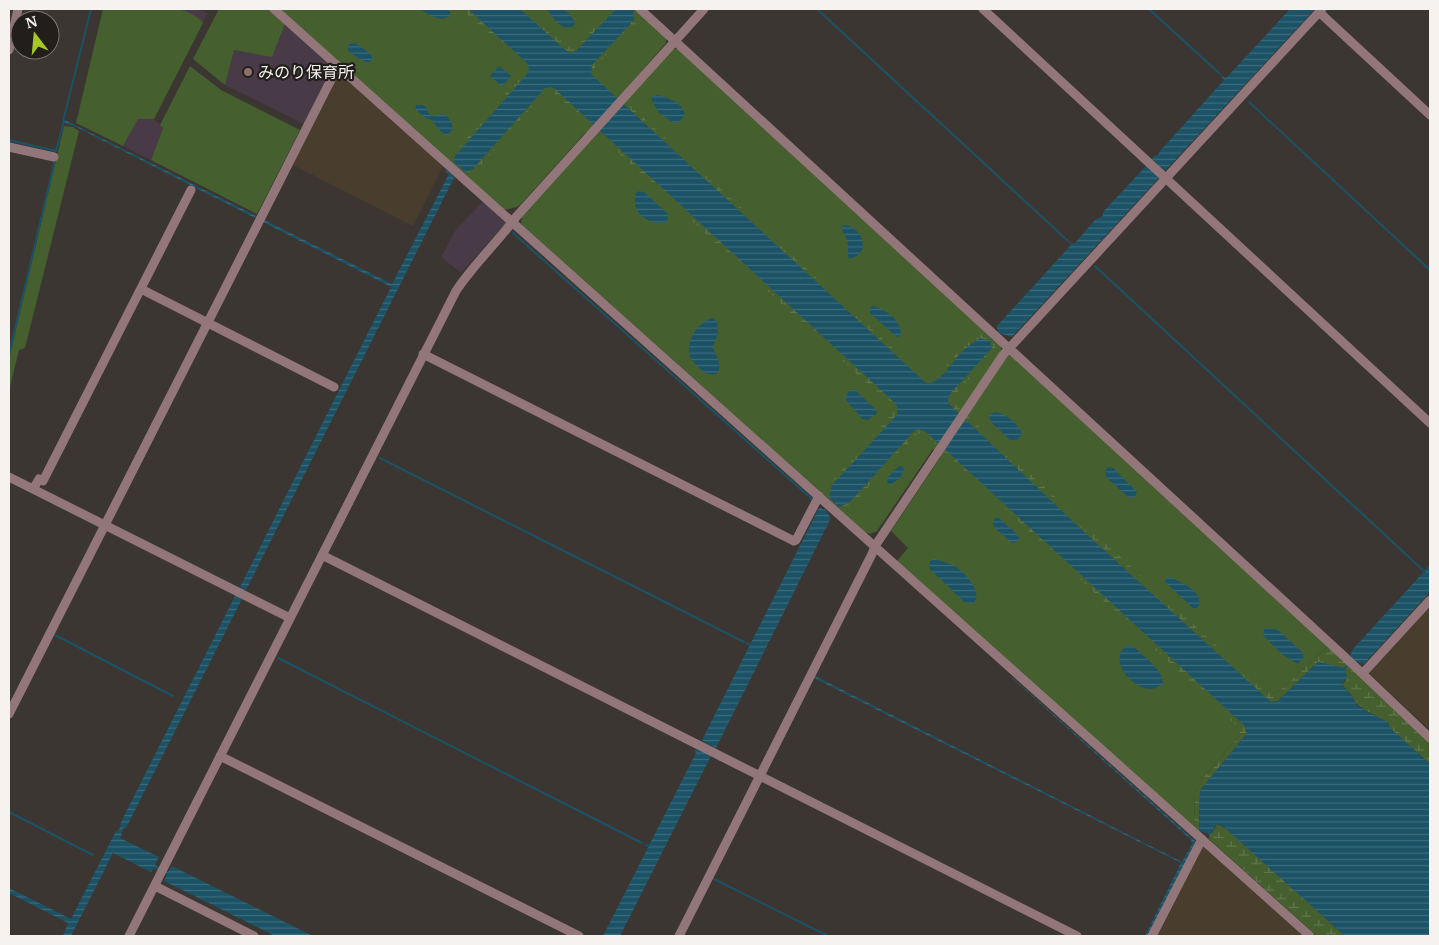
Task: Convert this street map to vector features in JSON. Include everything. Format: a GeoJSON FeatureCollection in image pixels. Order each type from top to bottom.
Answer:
{"type":"FeatureCollection","features":[{"type":"Feature","properties":{"kind":"street"},"geometry":{"type":"LineString","coordinates":[[9,50],[18,9]]}},
{"type":"Feature","properties":{"kind":"street"},"geometry":{"type":"LineString","coordinates":[[274,9],[1310,936]]}},
{"type":"Feature","properties":{"kind":"street"},"geometry":{"type":"LineString","coordinates":[[640,9],[1355,666],[1430,738]]}},
{"type":"Feature","properties":{"kind":"street"},"geometry":{"type":"LineString","coordinates":[[130,936],[456,291],[466,276],[508,230],[512,222],[704,9]]}},
{"type":"Feature","properties":{"kind":"street"},"geometry":{"type":"LineString","coordinates":[[983,9],[1430,423]]}},
{"type":"Feature","properties":{"kind":"street"},"geometry":{"type":"LineString","coordinates":[[679,936],[875,546],[1009,348],[1321,10],[1430,115]]}},
{"type":"Feature","properties":{"kind":"street"},"geometry":{"type":"LineString","coordinates":[[9,714],[338,66]]}},
{"type":"Feature","properties":{"kind":"street"},"geometry":{"type":"LineString","coordinates":[[9,147],[54,157]]}},
{"type":"Feature","properties":{"kind":"street"},"geometry":{"type":"LineString","coordinates":[[33,489],[38,479],[43,481],[191,190]]}},
{"type":"Feature","properties":{"kind":"street"},"geometry":{"type":"LineString","coordinates":[[141,289],[334,387]]}},
{"type":"Feature","properties":{"kind":"street"},"geometry":{"type":"LineString","coordinates":[[424,354],[794,541],[819,496]]}},
{"type":"Feature","properties":{"kind":"street"},"geometry":{"type":"LineString","coordinates":[[9,478],[290,618]]}},
{"type":"Feature","properties":{"kind":"street"},"geometry":{"type":"LineString","coordinates":[[322,555],[1077,936]]}},
{"type":"Feature","properties":{"kind":"street"},"geometry":{"type":"LineString","coordinates":[[1362,673],[1430,600]]}},
{"type":"Feature","properties":{"kind":"street"},"geometry":{"type":"LineString","coordinates":[[220,756],[579,936]]}},
{"type":"Feature","properties":{"kind":"street"},"geometry":{"type":"LineString","coordinates":[[1152,936],[1202,840]]}},
{"type":"Feature","properties":{"kind":"street"},"geometry":{"type":"LineString","coordinates":[[155,886],[254,936]]}},
{"type":"Feature","properties":{"kind":"shaded area"},"geometry":{"type":"Polygon","coordinates":[[[172,9],[196,9],[208,13],[203,23],[190,13],[172,9]]]}},
{"type":"Feature","properties":{"kind":"shaded area"},"geometry":{"type":"Polygon","coordinates":[[[285,24],[333,67],[304,124],[225,85],[234,50],[285,24]]]}},
{"type":"Feature","properties":{"kind":"shaded area"},"geometry":{"type":"Polygon","coordinates":[[[341,75],[443,166],[413,226],[291,164],[336,76],[341,75]]]}},
{"type":"Feature","properties":{"kind":"shaded area"},"geometry":{"type":"Polygon","coordinates":[[[138,119],[154,119],[163,127],[151,160],[123,146],[138,119]]]}},
{"type":"Feature","properties":{"kind":"shaded area"},"geometry":{"type":"Polygon","coordinates":[[[483,201],[506,223],[461,273],[441,257],[455,231],[483,201]]]}},
{"type":"Feature","properties":{"kind":"shaded area"},"geometry":{"type":"Polygon","coordinates":[[[1430,604],[1430,730],[1367,671],[1430,604]]]}},
{"type":"Feature","properties":{"kind":"shaded area"},"geometry":{"type":"Polygon","coordinates":[[[1205,846],[1306,936],[1155,936],[1201,847],[1205,846]]]}},
{"type":"Feature","properties":{"kind":"green space"},"geometry":{"type":"Polygon","coordinates":[[[159,8],[180,10],[192,14],[203,23],[154,119],[138,119],[123,146],[76,123],[103,9],[159,8]]]}},
{"type":"Feature","properties":{"kind":"green space"},"geometry":{"type":"Polygon","coordinates":[[[219,9],[269,9],[285,24],[272,57],[234,50],[225,85],[193,59],[219,9]]]}},
{"type":"Feature","properties":{"kind":"green space"},"geometry":{"type":"Polygon","coordinates":[[[280,9],[637,9],[666,36],[666,43],[626,89],[672,49],[681,49],[1001,345],[1001,351],[1007,356],[1012,355],[1328,646],[1279,691],[1273,694],[1202,779],[1195,792],[1194,828],[897,561],[908,548],[891,531],[941,456],[933,449],[877,531],[870,534],[865,532],[521,224],[522,217],[592,139],[586,132],[521,204],[504,210],[280,9]]]}},
{"type":"Feature","properties":{"kind":"green space"},"geometry":{"type":"Polygon","coordinates":[[[461,9],[468,9],[527,63],[529,69],[528,73],[455,156],[454,162],[453,154],[525,69],[522,64],[461,9]]]}},
{"type":"Feature","properties":{"kind":"green space"},"geometry":{"type":"Polygon","coordinates":[[[520,9],[527,9],[572,49],[611,9],[616,9],[576,51],[570,53],[520,9]]]}},
{"type":"Feature","properties":{"kind":"green space"},"geometry":{"type":"Polygon","coordinates":[[[633,12],[637,14],[638,22],[595,67],[594,71],[861,319],[925,377],[931,378],[937,376],[963,346],[981,333],[991,339],[964,349],[936,382],[926,383],[591,74],[592,65],[633,12]]]}},
{"type":"Feature","properties":{"kind":"green space"},"geometry":{"type":"Polygon","coordinates":[[[190,66],[221,90],[300,130],[257,214],[151,160],[163,128],[160,125],[190,66]]]}},
{"type":"Feature","properties":{"kind":"green space"},"geometry":{"type":"Polygon","coordinates":[[[545,88],[555,89],[601,131],[895,403],[897,414],[833,485],[829,497],[826,488],[890,416],[892,410],[890,405],[553,92],[545,92],[475,172],[465,172],[472,169],[545,88]]]}},
{"type":"Feature","properties":{"kind":"green space"},"geometry":{"type":"Polygon","coordinates":[[[64,126],[73,127],[79,131],[25,348],[19,350],[9,391],[9,359],[64,126]]]}},
{"type":"Feature","properties":{"kind":"green space"},"geometry":{"type":"Polygon","coordinates":[[[992,340],[996,348],[955,395],[955,403],[1267,692],[1273,694],[1279,691],[1328,646],[1348,664],[1343,669],[1318,662],[1278,701],[1271,702],[1268,700],[951,407],[948,399],[949,395],[992,340]]]}},
{"type":"Feature","properties":{"kind":"green space"},"geometry":{"type":"Polygon","coordinates":[[[916,429],[925,431],[939,442],[1245,726],[1247,733],[1245,736],[1200,792],[1199,832],[1194,828],[1195,792],[1202,779],[1238,737],[1240,733],[1238,727],[925,434],[917,434],[852,505],[839,507],[850,502],[916,429]]]}},
{"type":"Feature","properties":{"kind":"green space"},"geometry":{"type":"Polygon","coordinates":[[[1349,665],[1430,741],[1430,764],[1375,715],[1356,703],[1342,685],[1346,680],[1345,669],[1349,665]]]}},
{"type":"Feature","properties":{"kind":"green space"},"geometry":{"type":"Polygon","coordinates":[[[1217,824],[1233,834],[1345,936],[1317,936],[1209,839],[1209,835],[1217,824]]]}},
{"type":"Feature","properties":{"kind":"water"},"geometry":{"type":"Polygon","coordinates":[[[419,9],[447,9],[450,12],[450,16],[442,19],[419,9]]]}},
{"type":"Feature","properties":{"kind":"water"},"geometry":{"type":"Polygon","coordinates":[[[468,9],[520,9],[570,53],[576,51],[616,9],[635,9],[633,12],[634,20],[592,65],[591,74],[926,383],[931,383],[941,376],[964,350],[980,338],[989,341],[998,332],[997,326],[1071,245],[1065,238],[1072,244],[1075,243],[1096,219],[1103,216],[1103,212],[1146,166],[1152,170],[1157,164],[1152,159],[1154,156],[1158,155],[1224,80],[1217,71],[1225,78],[1227,77],[1290,9],[1315,9],[1165,171],[1160,166],[1154,173],[1159,178],[1012,337],[999,333],[990,342],[992,348],[949,395],[948,403],[1083,531],[1271,702],[1278,701],[1318,662],[1344,668],[1351,660],[1350,656],[1353,649],[1430,565],[1430,592],[1364,664],[1353,661],[1345,669],[1347,676],[1342,685],[1352,696],[1356,704],[1388,722],[1390,728],[1430,764],[1430,936],[1345,936],[1225,828],[1218,824],[1211,835],[1201,831],[1199,833],[1200,792],[1245,736],[1247,733],[1245,726],[925,431],[917,429],[913,432],[850,502],[839,507],[829,497],[832,485],[897,415],[895,403],[555,89],[545,88],[472,170],[465,172],[454,162],[455,156],[528,73],[529,69],[527,63],[468,9]]]}},
{"type":"Feature","properties":{"kind":"water"},"geometry":{"type":"Polygon","coordinates":[[[547,9],[561,9],[570,14],[575,23],[573,27],[569,28],[561,25],[547,9]]]}},
{"type":"Feature","properties":{"kind":"water"},"geometry":{"type":"Polygon","coordinates":[[[355,43],[370,53],[373,59],[370,62],[365,62],[349,52],[347,47],[355,43]]]}},
{"type":"Feature","properties":{"kind":"water"},"geometry":{"type":"Polygon","coordinates":[[[499,66],[511,76],[502,86],[490,76],[499,66]]]}},
{"type":"Feature","properties":{"kind":"water"},"geometry":{"type":"Polygon","coordinates":[[[659,95],[682,107],[685,115],[679,122],[674,123],[659,113],[651,99],[653,96],[659,95]]]}},
{"type":"Feature","properties":{"kind":"water"},"geometry":{"type":"Polygon","coordinates":[[[416,105],[423,105],[432,116],[443,114],[448,118],[452,123],[449,134],[446,135],[440,131],[432,120],[424,117],[415,109],[416,105]]]}},
{"type":"Feature","properties":{"kind":"water"},"geometry":{"type":"Polygon","coordinates":[[[65,120],[392,284],[449,174],[442,168],[452,174],[454,178],[246,590],[244,589],[240,598],[242,599],[120,838],[159,857],[155,865],[168,872],[172,866],[313,936],[275,936],[164,881],[167,875],[154,868],[151,872],[113,853],[71,936],[63,936],[68,923],[9,893],[9,888],[71,919],[116,831],[121,826],[120,824],[235,596],[237,596],[391,287],[76,127],[64,123],[65,120]]]}},
{"type":"Feature","properties":{"kind":"water"},"geometry":{"type":"Polygon","coordinates":[[[639,191],[644,192],[667,213],[667,222],[650,221],[639,214],[635,202],[636,193],[639,191]]]}},
{"type":"Feature","properties":{"kind":"water"},"geometry":{"type":"Polygon","coordinates":[[[844,225],[855,230],[860,235],[863,246],[857,256],[849,259],[848,243],[841,228],[844,225]]]}},
{"type":"Feature","properties":{"kind":"water"},"geometry":{"type":"Polygon","coordinates":[[[873,306],[888,313],[897,321],[901,331],[900,336],[897,337],[870,313],[870,308],[873,306]]]}},
{"type":"Feature","properties":{"kind":"water"},"geometry":{"type":"Polygon","coordinates":[[[713,318],[717,322],[718,333],[713,347],[718,360],[719,371],[717,374],[707,374],[692,360],[689,347],[690,340],[697,328],[713,318]]]}},
{"type":"Feature","properties":{"kind":"water"},"geometry":{"type":"Polygon","coordinates":[[[854,389],[876,410],[877,413],[868,420],[862,419],[846,400],[848,393],[854,389]]]}},
{"type":"Feature","properties":{"kind":"water"},"geometry":{"type":"Polygon","coordinates":[[[994,412],[1010,418],[1016,424],[1021,431],[1021,436],[1017,440],[1010,440],[991,422],[989,416],[994,412]]]}},
{"type":"Feature","properties":{"kind":"water"},"geometry":{"type":"Polygon","coordinates":[[[899,466],[902,466],[904,470],[900,478],[890,485],[887,482],[888,477],[899,466]]]}},
{"type":"Feature","properties":{"kind":"water"},"geometry":{"type":"Polygon","coordinates":[[[1108,467],[1113,468],[1137,492],[1135,497],[1129,498],[1106,477],[1105,470],[1108,467]]]}},
{"type":"Feature","properties":{"kind":"water"},"geometry":{"type":"Polygon","coordinates":[[[819,508],[825,509],[831,518],[716,748],[710,745],[706,753],[711,756],[620,936],[603,936],[696,753],[694,751],[696,749],[702,752],[707,744],[702,740],[819,508]]]}},
{"type":"Feature","properties":{"kind":"water"},"geometry":{"type":"Polygon","coordinates":[[[995,518],[999,518],[1017,534],[1019,538],[1017,542],[1012,543],[993,526],[995,518]]]}},
{"type":"Feature","properties":{"kind":"water"},"geometry":{"type":"Polygon","coordinates":[[[935,559],[955,567],[968,578],[976,592],[975,601],[972,604],[964,602],[929,568],[930,561],[935,559]]]}},
{"type":"Feature","properties":{"kind":"water"},"geometry":{"type":"Polygon","coordinates":[[[1171,577],[1195,592],[1198,596],[1199,606],[1194,609],[1165,582],[1166,578],[1171,577]]]}},
{"type":"Feature","properties":{"kind":"water"},"geometry":{"type":"Polygon","coordinates":[[[1264,629],[1278,630],[1302,652],[1304,657],[1298,664],[1283,655],[1263,635],[1264,629]]]}},
{"type":"Feature","properties":{"kind":"water"},"geometry":{"type":"Polygon","coordinates":[[[1128,645],[1134,647],[1148,659],[1161,675],[1162,685],[1152,689],[1143,688],[1129,679],[1120,665],[1122,651],[1128,645]]]}},
{"type":"Feature","properties":{"kind":"water"},"geometry":{"type":"Polygon","coordinates":[[[815,676],[1182,862],[1192,844],[1191,840],[1013,678],[1193,839],[1195,838],[1196,842],[1149,936],[1145,936],[1181,863],[814,678],[815,676]]]}},
{"type":"Feature","properties":{"kind":"waterway"},"geometry":{"type":"LineString","coordinates":[[63,121],[91,9]]}},
{"type":"Feature","properties":{"kind":"waterway"},"geometry":{"type":"LineString","coordinates":[[817,9],[1067,240]]}},
{"type":"Feature","properties":{"kind":"waterway"},"geometry":{"type":"LineString","coordinates":[[1149,9],[1219,73]]}},
{"type":"Feature","properties":{"kind":"waterway"},"geometry":{"type":"LineString","coordinates":[[1249,102],[1430,270]]}},
{"type":"Feature","properties":{"kind":"waterway"},"geometry":{"type":"LineString","coordinates":[[9,140],[56,151],[64,121]]}},
{"type":"Feature","properties":{"kind":"waterway"},"geometry":{"type":"LineString","coordinates":[[9,354],[55,160]]}},
{"type":"Feature","properties":{"kind":"waterway"},"geometry":{"type":"LineString","coordinates":[[513,233],[813,500]]}},
{"type":"Feature","properties":{"kind":"waterway"},"geometry":{"type":"LineString","coordinates":[[1095,266],[1425,572]]}},
{"type":"Feature","properties":{"kind":"waterway"},"geometry":{"type":"LineString","coordinates":[[380,458],[744,642]]}},
{"type":"Feature","properties":{"kind":"waterway"},"geometry":{"type":"LineString","coordinates":[[55,635],[173,696]]}},
{"type":"Feature","properties":{"kind":"waterway"},"geometry":{"type":"LineString","coordinates":[[278,658],[642,843]]}},
{"type":"Feature","properties":{"kind":"waterway"},"geometry":{"type":"LineString","coordinates":[[9,812],[93,855]]}},
{"type":"Feature","properties":{"kind":"waterway"},"geometry":{"type":"LineString","coordinates":[[714,879],[828,936]]}},
{"type":"Feature","properties":{"kind":"place","name":"みのり保育所"},"geometry":{"type":"Point","coordinates":[248,72]}}]}
